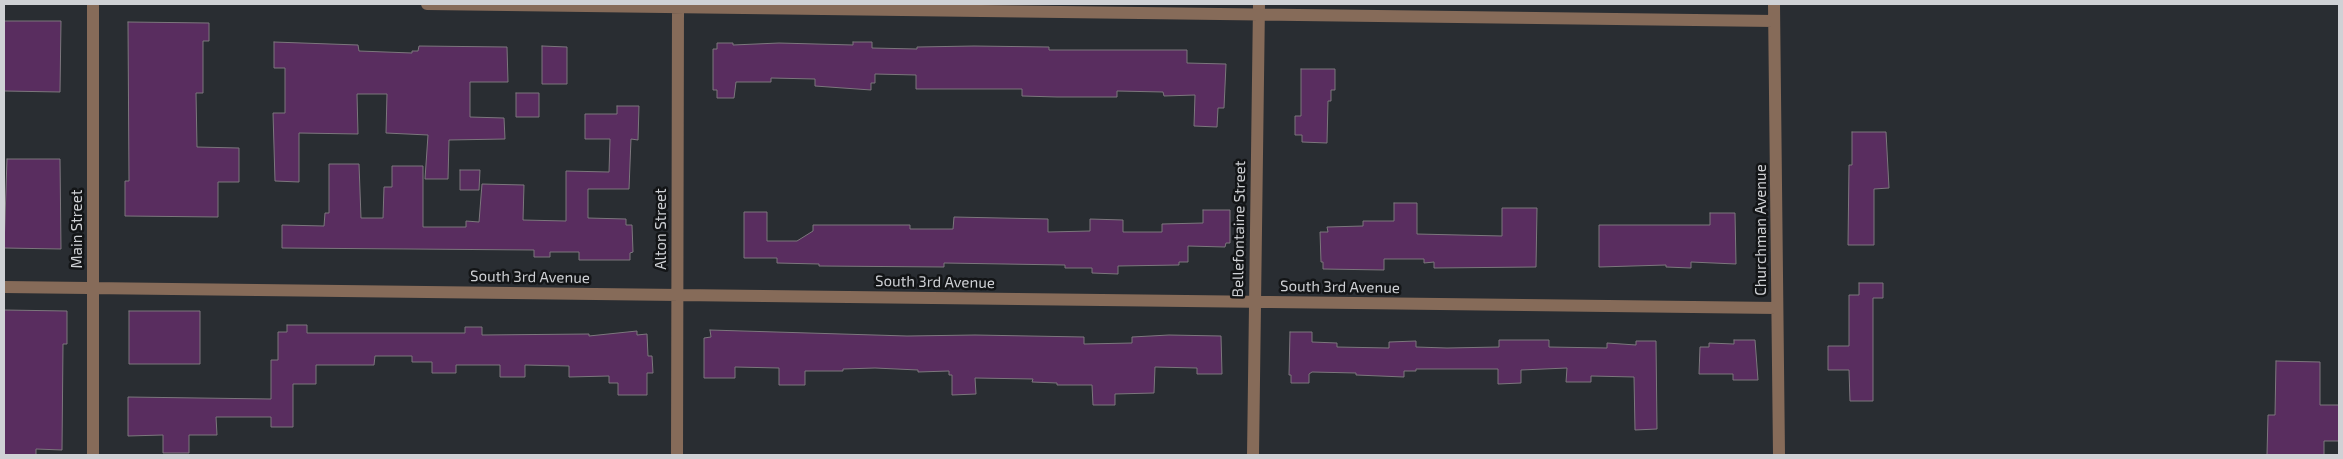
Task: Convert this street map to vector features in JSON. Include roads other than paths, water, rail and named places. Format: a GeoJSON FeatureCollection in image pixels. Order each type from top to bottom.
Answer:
{"type":"FeatureCollection","features":[{"type":"Feature","properties":{"kind":"street","name":"Main Street"},"geometry":{"type":"LineString","coordinates":[[93,455],[94,4]]}},
{"type":"Feature","properties":{"kind":"street"},"geometry":{"type":"LineString","coordinates":[[427,4],[1259,10],[1774,21]]}},
{"type":"Feature","properties":{"kind":"street","name":"Churchman Avenue"},"geometry":{"type":"LineString","coordinates":[[1774,4],[1779,455]]}},
{"type":"Feature","properties":{"kind":"street","name":"Alton Street"},"geometry":{"type":"LineString","coordinates":[[677,455],[678,5]]}},
{"type":"Feature","properties":{"kind":"street","name":"Bellefontaine Street"},"geometry":{"type":"LineString","coordinates":[[1253,455],[1259,10]]}},
{"type":"Feature","properties":{"kind":"street","name":"South 3rd Avenue"},"geometry":{"type":"LineString","coordinates":[[4,287],[1777,308]]}}]}
